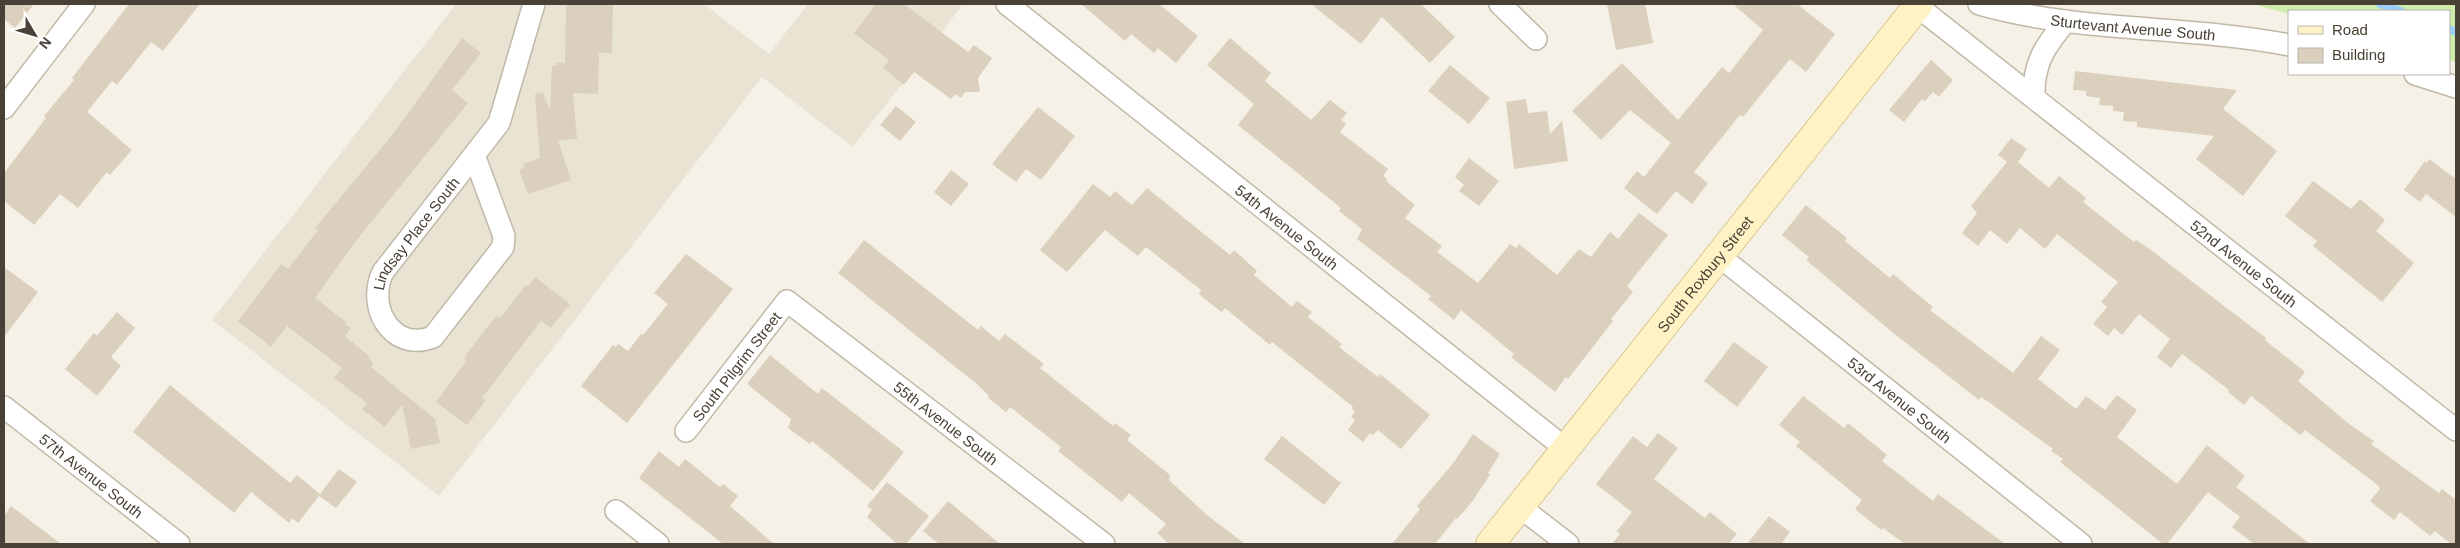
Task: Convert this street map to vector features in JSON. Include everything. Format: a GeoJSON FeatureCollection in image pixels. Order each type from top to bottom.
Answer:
{"type":"FeatureCollection","features":[{"type":"Feature","properties":{"kind":"street"},"geometry":{"type":"LineString","coordinates":[[4,108],[84,4]]}},
{"type":"Feature","properties":{"kind":"street","name":"Lindsay Place South"},"geometry":{"type":"LineString","coordinates":[[474,156],[504,236],[503,247],[433,336],[415,341],[403,338],[386,323],[378,308],[378,282],[383,272],[499,123],[534,4]]}},
{"type":"Feature","properties":{"kind":"street","name":"54th Avenue South"},"geometry":{"type":"LineString","coordinates":[[1007,4],[1566,448]]}},
{"type":"Feature","properties":{"kind":"street"},"geometry":{"type":"LineString","coordinates":[[1500,4],[1536,39]]}},
{"type":"Feature","properties":{"kind":"street","name":"Sturtevant Avenue South"},"geometry":{"type":"LineString","coordinates":[[1979,4],[2011,13],[2066,21],[2288,45]]}},
{"type":"Feature","properties":{"kind":"street","name":"South Roxbury Street"},"geometry":{"type":"LineString","coordinates":[[1490,544],[1918,5]]}},
{"type":"Feature","properties":{"kind":"street","name":"52nd Avenue South"},"geometry":{"type":"LineString","coordinates":[[1918,5],[2456,430]]}},
{"type":"Feature","properties":{"kind":"street"},"geometry":{"type":"LineString","coordinates":[[2034,97],[2033,78],[2039,58],[2066,21]]}},
{"type":"Feature","properties":{"kind":"street"},"geometry":{"type":"LineString","coordinates":[[2418,75],[2456,87]]}},
{"type":"Feature","properties":{"kind":"street","name":"53rd Avenue South"},"geometry":{"type":"LineString","coordinates":[[1719,256],[2081,544]]}},
{"type":"Feature","properties":{"kind":"street","name":"South Pilgrim Street"},"geometry":{"type":"LineString","coordinates":[[686,431],[787,301]]}},
{"type":"Feature","properties":{"kind":"street","name":"55th Avenue South"},"geometry":{"type":"LineString","coordinates":[[787,301],[1104,544]]}},
{"type":"Feature","properties":{"kind":"street","name":"57th Avenue South"},"geometry":{"type":"LineString","coordinates":[[4,407],[179,544]]}},
{"type":"Feature","properties":{"kind":"street"},"geometry":{"type":"LineString","coordinates":[[1520,506],[1568,544]]}},
{"type":"Feature","properties":{"kind":"street"},"geometry":{"type":"LineString","coordinates":[[616,511],[658,544]]}},
{"type":"Feature","properties":{"kind":"shaded area"},"geometry":{"type":"Polygon","coordinates":[[[456,4],[704,4],[769,54],[808,4],[956,4],[961,7],[853,147],[762,77],[439,496],[212,320],[456,4]]]}},
{"type":"Feature","properties":{"kind":"green space"},"geometry":{"type":"Polygon","coordinates":[[[2253,4],[2456,4],[2456,62],[2450,60],[2450,10],[2288,10],[2288,14],[2253,4]]]}},
{"type":"Feature","properties":{"kind":"building"},"geometry":{"type":"Polygon","coordinates":[[[4,4],[34,4],[15,28],[4,19],[4,4]]]}},
{"type":"Feature","properties":{"kind":"building"},"geometry":{"type":"Polygon","coordinates":[[[129,4],[200,4],[163,51],[151,42],[117,85],[112,81],[87,112],[132,150],[110,175],[107,172],[78,208],[60,194],[34,225],[4,201],[4,173],[46,118],[44,116],[74,80],[72,78],[129,4]]]}},
{"type":"Feature","properties":{"kind":"building"},"geometry":{"type":"Polygon","coordinates":[[[566,4],[613,4],[612,53],[599,53],[598,94],[573,93],[577,139],[558,140],[571,180],[528,194],[519,170],[524,168],[523,164],[540,158],[535,94],[543,92],[550,111],[552,66],[556,66],[556,62],[565,63],[566,4]]]}},
{"type":"Feature","properties":{"kind":"building"},"geometry":{"type":"Polygon","coordinates":[[[876,4],[904,4],[968,52],[974,45],[992,58],[978,78],[980,92],[965,92],[961,98],[955,94],[951,99],[914,72],[904,85],[883,68],[889,60],[854,33],[876,4]]]}},
{"type":"Feature","properties":{"kind":"building"},"geometry":{"type":"Polygon","coordinates":[[[1081,4],[1159,4],[1198,36],[1176,63],[1158,48],[1154,53],[1131,34],[1125,41],[1081,4]]]}},
{"type":"Feature","properties":{"kind":"building"},"geometry":{"type":"Polygon","coordinates":[[[1311,4],[1421,4],[1455,37],[1430,63],[1382,17],[1361,44],[1311,4]]]}},
{"type":"Feature","properties":{"kind":"building"},"geometry":{"type":"Polygon","coordinates":[[[1607,4],[1645,4],[1653,43],[1616,50],[1607,4]]]}},
{"type":"Feature","properties":{"kind":"building"},"geometry":{"type":"Polygon","coordinates":[[[1733,4],[1797,4],[1835,34],[1806,72],[1790,59],[1743,117],[1740,115],[1694,172],[1708,183],[1692,204],[1676,191],[1657,214],[1624,188],[1637,171],[1644,177],[1671,143],[1630,110],[1601,140],[1572,111],[1622,63],[1678,120],[1722,67],[1729,73],[1763,30],[1733,4]]]}},
{"type":"Feature","properties":{"kind":"building"},"geometry":{"type":"Polygon","coordinates":[[[462,38],[481,53],[452,90],[468,103],[355,242],[315,298],[351,328],[345,336],[369,356],[368,358],[374,363],[371,367],[435,419],[440,443],[411,449],[402,405],[385,427],[362,409],[367,403],[334,378],[342,368],[287,326],[271,347],[238,321],[281,264],[288,269],[318,230],[315,228],[393,134],[462,38]]]}},
{"type":"Feature","properties":{"kind":"building"},"geometry":{"type":"Polygon","coordinates":[[[1230,38],[1271,73],[1265,81],[1311,120],[1330,100],[1347,113],[1341,120],[1346,124],[1340,132],[1388,169],[1383,176],[1387,179],[1386,181],[1415,205],[1405,218],[1442,246],[1437,252],[1478,283],[1510,244],[1516,248],[1519,244],[1557,275],[1579,249],[1591,257],[1610,232],[1618,239],[1639,213],[1668,235],[1627,286],[1633,292],[1611,319],[1613,321],[1568,379],[1566,377],[1555,392],[1511,357],[1514,354],[1461,310],[1454,320],[1428,299],[1431,296],[1357,239],[1362,229],[1339,211],[1341,208],[1238,125],[1254,104],[1207,65],[1230,38]]]}},
{"type":"Feature","properties":{"kind":"building"},"geometry":{"type":"Polygon","coordinates":[[[1931,60],[1953,80],[1939,97],[1933,92],[1925,101],[1922,99],[1904,122],[1889,110],[1931,60]]]}},
{"type":"Feature","properties":{"kind":"building"},"geometry":{"type":"Polygon","coordinates":[[[1450,65],[1490,98],[1469,124],[1428,91],[1450,65]]]}},
{"type":"Feature","properties":{"kind":"building"},"geometry":{"type":"Polygon","coordinates":[[[2075,71],[2237,90],[2223,109],[2277,151],[2243,196],[2196,159],[2214,136],[2137,127],[2137,122],[2123,121],[2124,112],[2113,111],[2113,106],[2099,105],[2100,98],[2086,96],[2086,91],[2073,90],[2075,71]]]}},
{"type":"Feature","properties":{"kind":"building"},"geometry":{"type":"Polygon","coordinates":[[[1526,99],[1528,113],[1547,111],[1550,134],[1562,121],[1568,161],[1514,169],[1506,102],[1526,99]]]}},
{"type":"Feature","properties":{"kind":"building"},"geometry":{"type":"Polygon","coordinates":[[[896,106],[916,122],[900,141],[880,125],[896,106]]]}},
{"type":"Feature","properties":{"kind":"building"},"geometry":{"type":"Polygon","coordinates":[[[1038,107],[1075,136],[1041,180],[1026,169],[1016,182],[992,164],[1038,107]]]}},
{"type":"Feature","properties":{"kind":"building"},"geometry":{"type":"Polygon","coordinates":[[[2011,138],[2027,149],[2018,162],[2049,188],[2059,176],[2086,198],[2083,202],[2134,242],[2136,240],[2147,247],[2266,338],[2265,340],[2305,372],[2298,381],[2349,424],[2374,441],[2371,444],[2439,493],[2442,489],[2456,500],[2456,544],[2451,544],[2435,531],[2430,536],[2400,512],[2394,520],[2370,501],[2380,489],[2379,486],[2305,430],[2300,435],[2251,396],[2244,405],[2228,392],[2229,390],[2182,354],[2171,368],[2157,357],[2170,339],[2139,314],[2122,335],[2114,328],[2108,336],[2093,324],[2107,307],[2101,302],[2118,282],[2057,234],[2045,249],[2020,228],[2007,244],[1990,230],[1978,246],[1962,233],[1977,213],[1971,206],[2007,162],[1998,155],[2011,138]]]}},
{"type":"Feature","properties":{"kind":"building"},"geometry":{"type":"Polygon","coordinates":[[[1469,158],[1499,181],[1479,206],[1459,191],[1464,185],[1455,177],[1469,158]]]}},
{"type":"Feature","properties":{"kind":"building"},"geometry":{"type":"Polygon","coordinates":[[[2429,159],[2456,179],[2456,217],[2426,194],[2420,202],[2404,190],[2425,161],[2427,163],[2429,159]]]}},
{"type":"Feature","properties":{"kind":"building"},"geometry":{"type":"Polygon","coordinates":[[[951,170],[969,184],[951,206],[934,192],[951,170]]]}},
{"type":"Feature","properties":{"kind":"building"},"geometry":{"type":"Polygon","coordinates":[[[2313,181],[2351,209],[2360,199],[2385,220],[2376,231],[2414,263],[2382,302],[2313,246],[2317,241],[2285,216],[2313,181]]]}},
{"type":"Feature","properties":{"kind":"building"},"geometry":{"type":"Polygon","coordinates":[[[1093,184],[1110,197],[1115,191],[1132,205],[1147,188],[1230,255],[1234,250],[1257,271],[1254,275],[1292,307],[1297,301],[1312,312],[1308,317],[1342,344],[1339,347],[1378,377],[1380,374],[1430,415],[1401,449],[1378,430],[1373,435],[1370,433],[1363,442],[1348,430],[1355,420],[1351,417],[1355,411],[1352,409],[1353,407],[1272,342],[1270,345],[1225,308],[1222,312],[1211,304],[1199,294],[1201,290],[1146,247],[1138,256],[1105,230],[1067,272],[1040,250],[1093,184]]]}},
{"type":"Feature","properties":{"kind":"building"},"geometry":{"type":"Polygon","coordinates":[[[1806,205],[1847,238],[1845,241],[1890,278],[1893,274],[1933,307],[1930,310],[2013,373],[2041,336],[2060,350],[2038,379],[2076,409],[2086,396],[2105,410],[2117,395],[2137,410],[2117,437],[2177,484],[2207,445],[2245,476],[2236,487],[2310,544],[2254,544],[2232,527],[2240,517],[2208,492],[2167,544],[2163,544],[2060,462],[2063,459],[2051,451],[2053,449],[1981,397],[1979,400],[1892,332],[1806,260],[1809,257],[1782,235],[1806,205]]]}},
{"type":"Feature","properties":{"kind":"building"},"geometry":{"type":"Polygon","coordinates":[[[864,240],[978,330],[981,326],[999,341],[1005,334],[1044,364],[1040,368],[1113,426],[1115,423],[1131,435],[1127,440],[1170,475],[1169,480],[1207,515],[1245,544],[1169,544],[1157,533],[1166,524],[1129,493],[1122,502],[1058,451],[1061,447],[1010,407],[1006,412],[988,398],[989,396],[978,385],[838,273],[864,240]]]}},
{"type":"Feature","properties":{"kind":"building"},"geometry":{"type":"Polygon","coordinates":[[[686,254],[733,289],[627,423],[581,386],[613,345],[616,347],[618,344],[628,351],[668,304],[654,293],[686,254]]]}},
{"type":"Feature","properties":{"kind":"building"},"geometry":{"type":"Polygon","coordinates":[[[4,267],[38,292],[4,337],[4,267]]]}},
{"type":"Feature","properties":{"kind":"building"},"geometry":{"type":"Polygon","coordinates":[[[535,277],[570,304],[551,328],[541,321],[482,398],[486,400],[467,425],[436,402],[466,361],[464,360],[468,352],[492,321],[498,316],[500,318],[526,285],[528,286],[535,277]]]}},
{"type":"Feature","properties":{"kind":"building"},"geometry":{"type":"Polygon","coordinates":[[[117,312],[135,328],[111,357],[121,366],[97,396],[65,369],[94,333],[97,336],[117,312]]]}},
{"type":"Feature","properties":{"kind":"building"},"geometry":{"type":"Polygon","coordinates":[[[1734,342],[1768,367],[1737,407],[1704,381],[1734,342]]]}},
{"type":"Feature","properties":{"kind":"building"},"geometry":{"type":"Polygon","coordinates":[[[770,355],[818,394],[822,388],[904,452],[873,491],[812,441],[810,444],[788,428],[791,419],[747,384],[770,355]]]}},
{"type":"Feature","properties":{"kind":"building"},"geometry":{"type":"Polygon","coordinates":[[[170,385],[290,483],[297,475],[320,494],[339,469],[357,482],[336,508],[319,496],[298,523],[292,518],[289,523],[251,492],[234,513],[133,432],[170,385]]]}},
{"type":"Feature","properties":{"kind":"building"},"geometry":{"type":"Polygon","coordinates":[[[1803,396],[1844,428],[1848,423],[1887,455],[1882,461],[1933,501],[1938,494],[2005,544],[1905,544],[1883,528],[1881,530],[1855,509],[1862,500],[1796,446],[1800,442],[1779,425],[1803,396]]]}},
{"type":"Feature","properties":{"kind":"building"},"geometry":{"type":"Polygon","coordinates":[[[1658,433],[1678,448],[1654,479],[1705,518],[1710,512],[1737,534],[1728,544],[1612,544],[1620,534],[1617,531],[1632,512],[1596,484],[1633,436],[1647,447],[1658,433]]]}},
{"type":"Feature","properties":{"kind":"building"},"geometry":{"type":"Polygon","coordinates":[[[1473,434],[1500,454],[1488,473],[1490,475],[1471,503],[1435,544],[1392,544],[1420,509],[1417,506],[1454,462],[1473,434]]]}},
{"type":"Feature","properties":{"kind":"building"},"geometry":{"type":"Polygon","coordinates":[[[1282,436],[1341,483],[1324,505],[1264,459],[1282,436]]]}},
{"type":"Feature","properties":{"kind":"building"},"geometry":{"type":"Polygon","coordinates":[[[659,451],[679,467],[685,459],[720,487],[723,484],[738,496],[730,506],[774,544],[723,544],[639,478],[659,451]]]}},
{"type":"Feature","properties":{"kind":"building"},"geometry":{"type":"Polygon","coordinates":[[[887,482],[929,516],[906,544],[897,544],[867,517],[872,510],[867,506],[887,482]]]}},
{"type":"Feature","properties":{"kind":"building"},"geometry":{"type":"Polygon","coordinates":[[[948,501],[1000,544],[939,544],[923,531],[948,501]]]}},
{"type":"Feature","properties":{"kind":"building"},"geometry":{"type":"Polygon","coordinates":[[[11,506],[61,544],[4,544],[4,516],[11,506]]]}},
{"type":"Feature","properties":{"kind":"building"},"geometry":{"type":"Polygon","coordinates":[[[1769,516],[1790,532],[1781,544],[1747,544],[1769,516]]]}},
{"type":"Feature","properties":{"kind":"waterway"},"geometry":{"type":"LineString","coordinates":[[2380,4],[2398,10]]}},
{"type":"Feature","properties":{"kind":"waterway"},"geometry":{"type":"LineString","coordinates":[[2450,29],[2456,32]]}}]}
